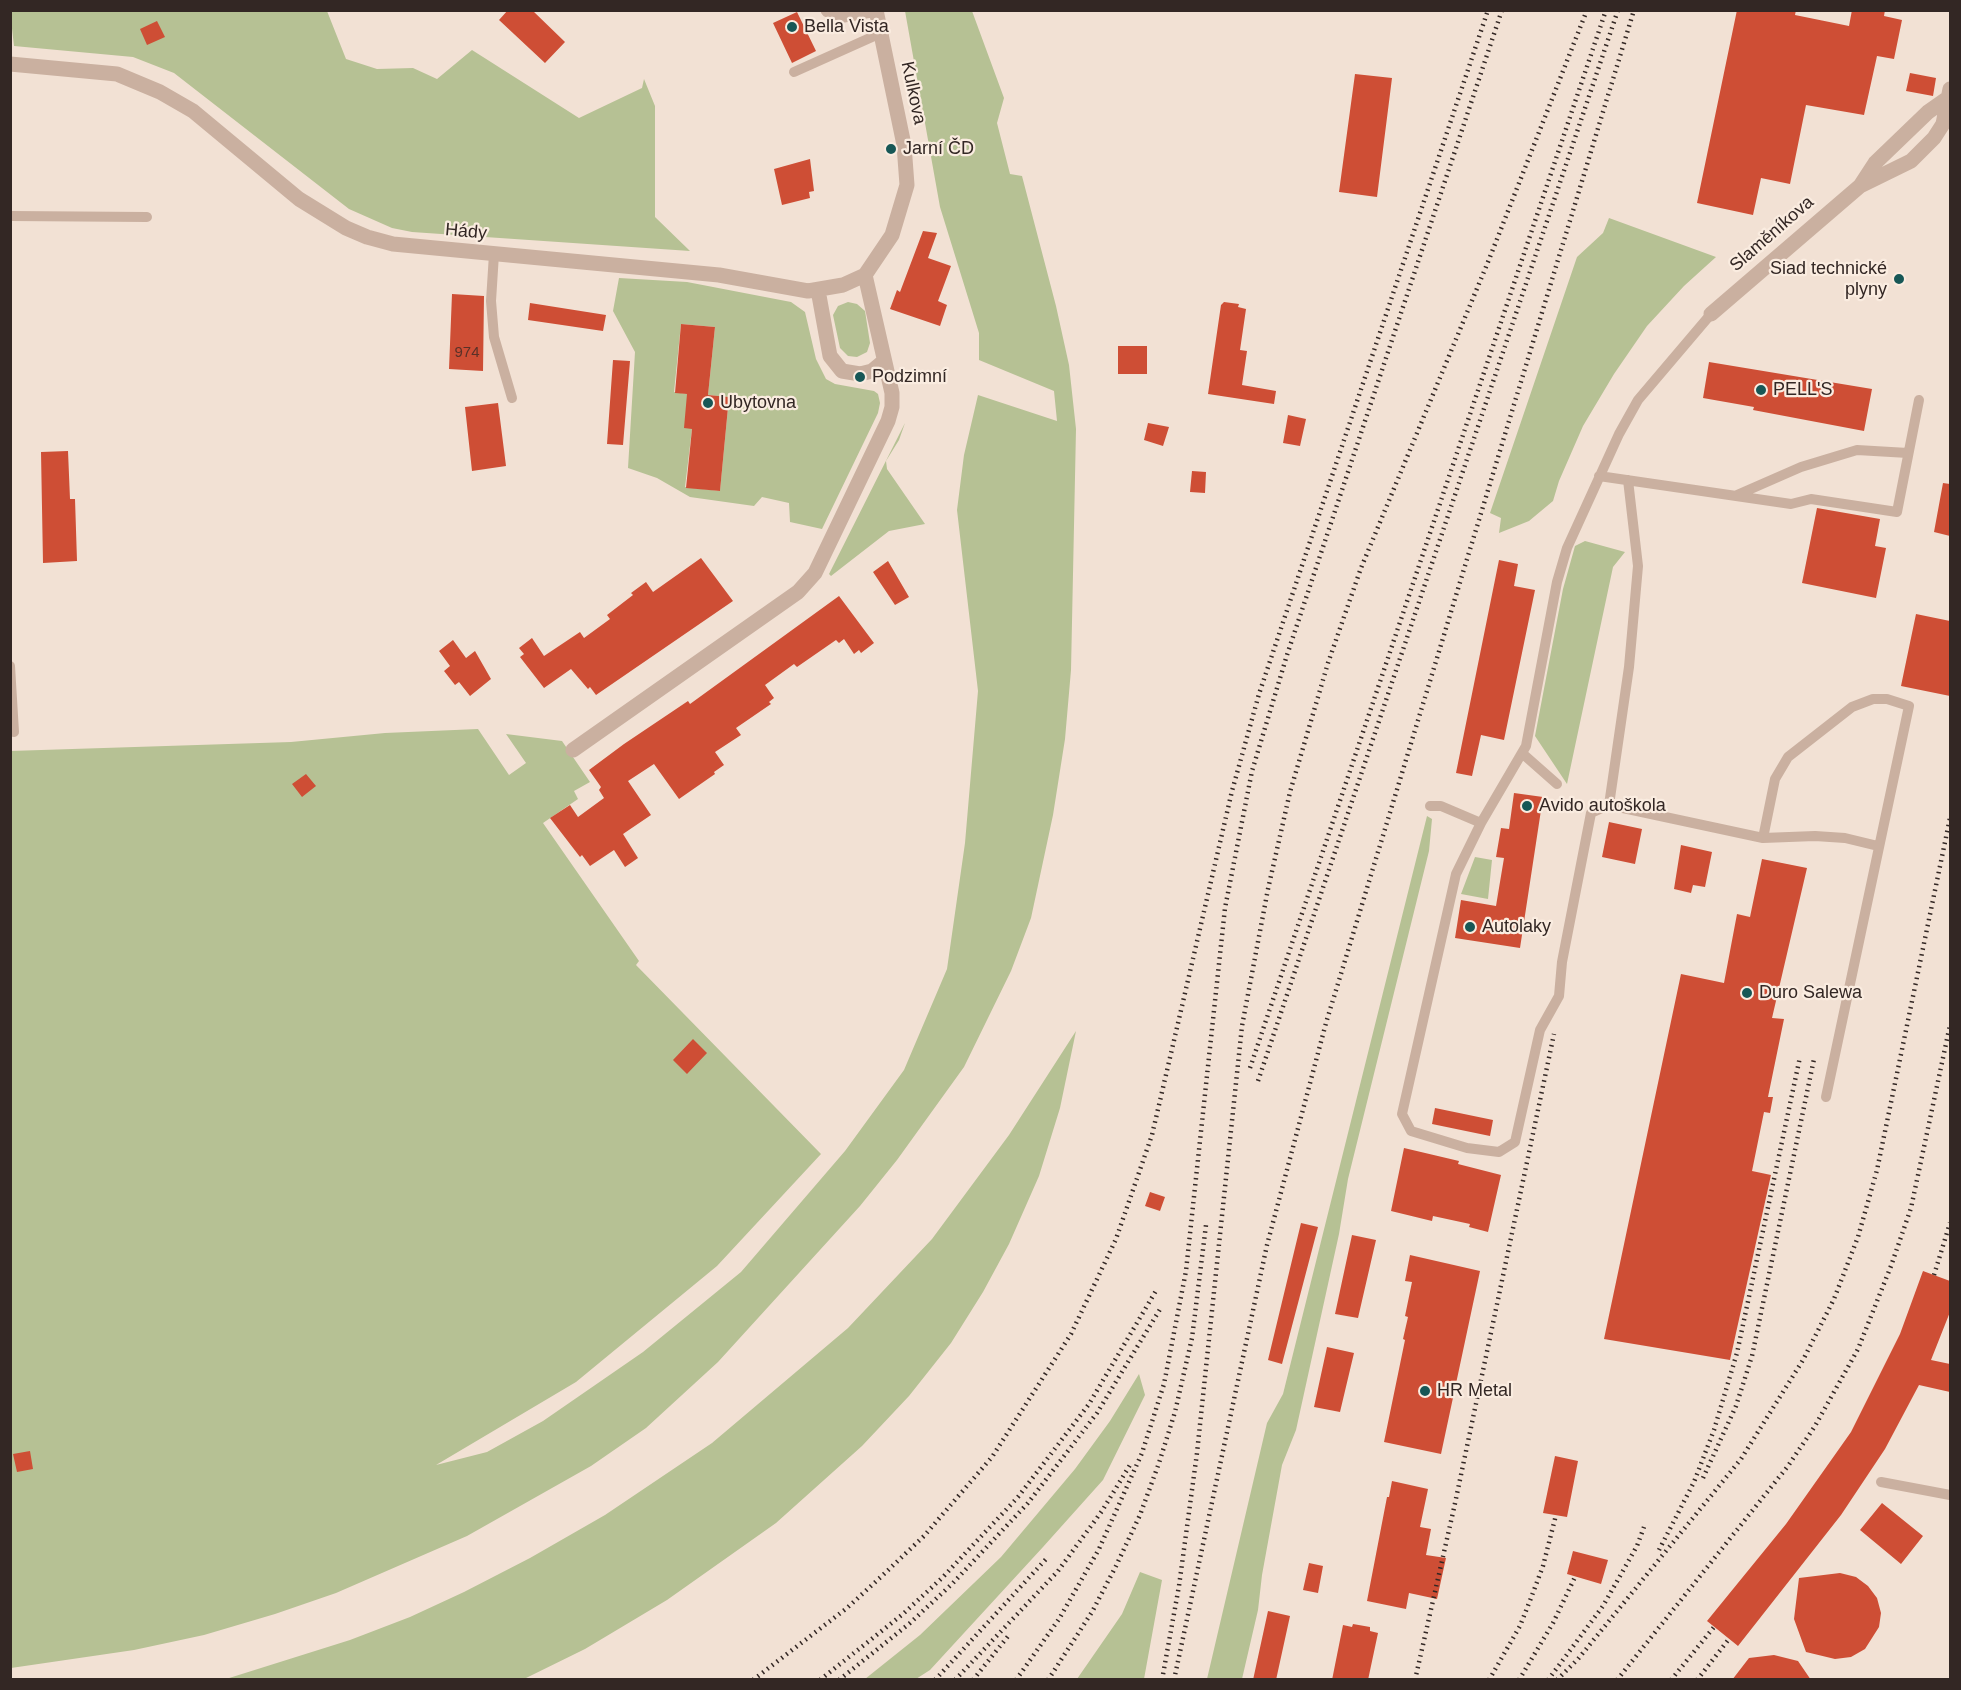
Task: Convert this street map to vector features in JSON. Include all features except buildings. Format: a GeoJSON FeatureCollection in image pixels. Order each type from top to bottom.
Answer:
{"type":"FeatureCollection","features":[{"type":"Feature","properties":{"kind":"street"},"geometry":{"type":"LineString","coordinates":[[828,10],[845,15],[874,10]]}},
{"type":"Feature","properties":{"kind":"street","name":"Kulkova"},"geometry":{"type":"LineString","coordinates":[[865,275],[892,235],[907,185],[904,146],[874,10]]}},
{"type":"Feature","properties":{"kind":"street","name":"Hády"},"geometry":{"type":"LineString","coordinates":[[10,64],[117,74],[160,92],[193,111],[299,199],[346,228],[393,244],[718,275],[808,291],[843,285],[865,275]]}},
{"type":"Feature","properties":{"kind":"street","name":"Slaměníkova"},"geometry":{"type":"LineString","coordinates":[[1711,314],[1860,186],[1875,163],[1949,93]]}},
{"type":"Feature","properties":{"kind":"street","name":"Slaměníkova"},"geometry":{"type":"LineString","coordinates":[[1860,186],[1883,176],[1919,153],[1934,138],[1942,124],[1949,93]]}},
{"type":"Feature","properties":{"kind":"street"},"geometry":{"type":"LineString","coordinates":[[573,750],[807,584],[888,421],[892,393],[865,275]]}},
{"type":"Feature","properties":{"kind":"street"},"geometry":{"type":"LineString","coordinates":[[818,290],[830,356],[842,371],[860,374],[872,371],[884,361]]}},
{"type":"Feature","properties":{"kind":"lane"},"geometry":{"type":"LineString","coordinates":[[794,72],[880,33]]}},
{"type":"Feature","properties":{"kind":"lane"},"geometry":{"type":"LineString","coordinates":[[10,216],[147,217]]}},
{"type":"Feature","properties":{"kind":"lane"},"geometry":{"type":"LineString","coordinates":[[494,254],[491,301],[494,337],[512,398]]}},
{"type":"Feature","properties":{"kind":"lane"},"geometry":{"type":"LineString","coordinates":[[1711,314],[1638,400],[1599,476],[1567,548],[1557,582],[1523,754],[1481,823],[1456,874],[1402,1114],[1411,1131],[1467,1148],[1499,1152],[1515,1142],[1539,1030],[1559,996],[1562,962],[1591,813],[1610,805],[1763,838],[1815,836],[1845,838],[1878,846]]}},
{"type":"Feature","properties":{"kind":"lane"},"geometry":{"type":"LineString","coordinates":[[1599,476],[1791,504],[1811,499],[1897,512],[1918,400]]}},
{"type":"Feature","properties":{"kind":"lane"},"geometry":{"type":"LineString","coordinates":[[1735,496],[1801,467],[1857,450],[1908,453]]}},
{"type":"Feature","properties":{"kind":"lane"},"geometry":{"type":"LineString","coordinates":[[1610,805],[1629,667],[1638,566],[1628,480]]}},
{"type":"Feature","properties":{"kind":"lane"},"geometry":{"type":"LineString","coordinates":[[10,666],[14,732]]}},
{"type":"Feature","properties":{"kind":"lane"},"geometry":{"type":"LineString","coordinates":[[1763,838],[1775,779],[1788,757],[1852,707],[1873,699],[1887,699],[1909,706],[1826,1097]]}},
{"type":"Feature","properties":{"kind":"lane"},"geometry":{"type":"LineString","coordinates":[[1523,754],[1557,784]]}},
{"type":"Feature","properties":{"kind":"lane"},"geometry":{"type":"LineString","coordinates":[[1430,806],[1441,806],[1481,823]]}},
{"type":"Feature","properties":{"kind":"lane"},"geometry":{"type":"LineString","coordinates":[[1881,1482],[1950,1495]]}},
{"type":"Feature","properties":{"kind":"green space"},"geometry":{"type":"Polygon","coordinates":[[[10,11],[327,11],[346,59],[377,69],[413,68],[437,79],[472,50],[579,118],[642,88],[644,79],[655,106],[655,217],[690,251],[412,232],[392,228],[349,209],[174,73],[133,57],[14,46],[10,11]]]}},
{"type":"Feature","properties":{"kind":"green space"},"geometry":{"type":"Polygon","coordinates":[[[905,11],[972,11],[1004,98],[997,123],[1010,174],[1022,176],[1056,306],[1069,365],[1076,429],[1071,670],[1065,739],[1053,815],[1031,918],[1011,971],[964,1067],[897,1160],[860,1206],[718,1362],[646,1428],[591,1466],[467,1536],[336,1593],[204,1635],[134,1650],[11,1668],[10,751],[291,742],[385,733],[478,729],[509,775],[526,763],[506,734],[562,741],[590,782],[574,791],[578,799],[543,823],[639,961],[636,965],[821,1154],[717,1266],[576,1382],[436,1465],[487,1452],[543,1421],[643,1352],[741,1272],[845,1151],[904,1070],[947,969],[965,843],[978,691],[957,510],[964,455],[978,395],[1057,421],[1054,391],[979,360],[979,333],[940,207],[905,11]]]}},
{"type":"Feature","properties":{"kind":"green space"},"geometry":{"type":"Polygon","coordinates":[[[1609,218],[1716,257],[1684,286],[1647,326],[1614,374],[1583,426],[1559,481],[1553,501],[1529,521],[1499,533],[1501,518],[1490,513],[1577,257],[1603,233],[1609,218]]]}},
{"type":"Feature","properties":{"kind":"green space"},"geometry":{"type":"Polygon","coordinates":[[[619,278],[687,282],[791,302],[805,312],[816,359],[826,379],[835,384],[874,391],[878,394],[880,403],[878,413],[822,529],[790,522],[789,503],[762,497],[754,506],[690,497],[657,478],[628,468],[635,352],[613,311],[619,278]],[[681,324],[674,392],[687,394],[692,429],[685,487],[720,491],[729,397],[708,395],[715,327],[681,324]]]}},
{"type":"Feature","properties":{"kind":"green space"},"geometry":{"type":"Polygon","coordinates":[[[848,302],[857,304],[865,311],[870,343],[867,352],[857,357],[848,356],[840,348],[833,315],[838,306],[848,302]]]}},
{"type":"Feature","properties":{"kind":"green space"},"geometry":{"type":"Polygon","coordinates":[[[905,423],[899,440],[886,461],[887,469],[925,524],[889,531],[831,576],[829,574],[905,423]]]}},
{"type":"Feature","properties":{"kind":"green space"},"geometry":{"type":"Polygon","coordinates":[[[1585,541],[1625,552],[1613,567],[1567,784],[1535,736],[1563,589],[1575,546],[1585,541]]]}},
{"type":"Feature","properties":{"kind":"green space"},"geometry":{"type":"Polygon","coordinates":[[[1427,816],[1432,819],[1429,851],[1348,1179],[1339,1234],[1296,1430],[1282,1465],[1258,1610],[1242,1679],[1207,1679],[1267,1423],[1283,1394],[1427,816]]]}},
{"type":"Feature","properties":{"kind":"green space"},"geometry":{"type":"Polygon","coordinates":[[[1475,857],[1492,860],[1488,899],[1461,894],[1475,857]]]}},
{"type":"Feature","properties":{"kind":"green space"},"geometry":{"type":"Polygon","coordinates":[[[1076,1031],[1060,1108],[1039,1176],[1009,1244],[983,1292],[951,1343],[909,1396],[862,1446],[776,1523],[667,1600],[585,1649],[524,1679],[226,1679],[350,1640],[410,1617],[464,1592],[605,1515],[712,1443],[848,1328],[932,1239],[1009,1135],[1076,1031]]]}},
{"type":"Feature","properties":{"kind":"green space"},"geometry":{"type":"Polygon","coordinates":[[[1139,1374],[1145,1395],[1103,1480],[1043,1547],[930,1670],[916,1679],[865,1679],[920,1635],[1001,1557],[1075,1469],[1110,1421],[1139,1374]]]}},
{"type":"Feature","properties":{"kind":"green space"},"geometry":{"type":"Polygon","coordinates":[[[1140,1572],[1162,1580],[1144,1679],[1077,1679],[1122,1614],[1140,1572]]]}},
{"type":"Feature","properties":{"kind":"railway"},"geometry":{"type":"LineString","coordinates":[[753,1680],[847,1608],[884,1574],[924,1536],[992,1457],[1071,1334],[1116,1239],[1152,1135],[1232,791],[1259,694],[1488,10]]}},
{"type":"Feature","properties":{"kind":"railway"},"geometry":{"type":"LineString","coordinates":[[1016,1680],[1059,1619],[1099,1549],[1142,1453],[1164,1384],[1186,1271],[1225,908],[1252,771],[1287,655],[1502,10]]}},
{"type":"Feature","properties":{"kind":"railway"},"geometry":{"type":"LineString","coordinates":[[1162,1680],[1179,1586],[1197,1453],[1242,1026],[1268,889],[1290,792],[1328,663],[1361,568],[1488,262],[1587,10]]}},
{"type":"Feature","properties":{"kind":"railway"},"geometry":{"type":"LineString","coordinates":[[1250,1068],[1606,10]]}},
{"type":"Feature","properties":{"kind":"railway"},"geometry":{"type":"LineString","coordinates":[[1258,1081],[1618,10]]}},
{"type":"Feature","properties":{"kind":"railway"},"geometry":{"type":"LineString","coordinates":[[1174,1680],[1267,1245],[1326,1023],[1634,10]]}},
{"type":"Feature","properties":{"kind":"railway"},"geometry":{"type":"LineString","coordinates":[[1557,1680],[1578,1659],[1741,1459],[1803,1360],[1834,1299],[1858,1237],[1877,1170],[1950,818]]}},
{"type":"Feature","properties":{"kind":"railway"},"geometry":{"type":"LineString","coordinates":[[1617,1680],[1788,1466],[1815,1426],[1858,1349],[1911,1208],[1950,1025]]}},
{"type":"Feature","properties":{"kind":"railway"},"geometry":{"type":"LineString","coordinates":[[1415,1680],[1454,1508],[1554,1034]]}},
{"type":"Feature","properties":{"kind":"railway"},"geometry":{"type":"LineString","coordinates":[[1659,1550],[1694,1482],[1714,1430],[1737,1353],[1800,1057]]}},
{"type":"Feature","properties":{"kind":"railway"},"geometry":{"type":"LineString","coordinates":[[1703,1478],[1736,1406],[1752,1356],[1814,1059]]}},
{"type":"Feature","properties":{"kind":"railway"},"geometry":{"type":"LineString","coordinates":[[1934,1275],[1950,1223]]}},
{"type":"Feature","properties":{"kind":"railway"},"geometry":{"type":"LineString","coordinates":[[1048,1680],[1092,1612],[1116,1566],[1140,1515],[1159,1463],[1175,1412],[1192,1338],[1206,1225]]}},
{"type":"Feature","properties":{"kind":"railway"},"geometry":{"type":"LineString","coordinates":[[820,1680],[903,1614],[943,1577],[1018,1497],[1089,1404],[1157,1289]]}},
{"type":"Feature","properties":{"kind":"railway"},"geometry":{"type":"LineString","coordinates":[[839,1680],[910,1623],[952,1584],[1028,1503],[1097,1413],[1162,1306]]}},
{"type":"Feature","properties":{"kind":"railway"},"geometry":{"type":"LineString","coordinates":[[955,1680],[1058,1571],[1102,1511],[1130,1465]]}},
{"type":"Feature","properties":{"kind":"railway"},"geometry":{"type":"LineString","coordinates":[[1489,1680],[1520,1626],[1543,1566],[1556,1515]]}},
{"type":"Feature","properties":{"kind":"railway"},"geometry":{"type":"LineString","coordinates":[[1548,1680],[1603,1606],[1637,1546],[1644,1527]]}},
{"type":"Feature","properties":{"kind":"railway"},"geometry":{"type":"LineString","coordinates":[[935,1680],[1047,1558]]}},
{"type":"Feature","properties":{"kind":"railway"},"geometry":{"type":"LineString","coordinates":[[1519,1680],[1553,1623],[1575,1577]]}},
{"type":"Feature","properties":{"kind":"railway"},"geometry":{"type":"LineString","coordinates":[[1671,1680],[1714,1627]]}},
{"type":"Feature","properties":{"kind":"railway"},"geometry":{"type":"LineString","coordinates":[[973,1680],[1009,1635]]}},
{"type":"Feature","properties":{"kind":"railway"},"geometry":{"type":"LineString","coordinates":[[1697,1680],[1729,1639]]}},
{"type":"Feature","properties":{"kind":"place","name":"Bella Vista"},"geometry":{"type":"Point","coordinates":[792,27]}},
{"type":"Feature","properties":{"kind":"place","name":"Jarní ČD"},"geometry":{"type":"Point","coordinates":[891,149]}},
{"type":"Feature","properties":{"kind":"place","name":"Siad technické plyny"},"geometry":{"type":"Point","coordinates":[1899,279]}},
{"type":"Feature","properties":{"kind":"place","name":"Podzimní"},"geometry":{"type":"Point","coordinates":[860,377]}},
{"type":"Feature","properties":{"kind":"place","name":"PELL'S"},"geometry":{"type":"Point","coordinates":[1761,390]}},
{"type":"Feature","properties":{"kind":"place","name":"Ubytovna"},"geometry":{"type":"Point","coordinates":[708,403]}},
{"type":"Feature","properties":{"kind":"place","name":"Avido autoškola"},"geometry":{"type":"Point","coordinates":[1527,806]}},
{"type":"Feature","properties":{"kind":"place","name":"Autolaky"},"geometry":{"type":"Point","coordinates":[1470,927]}},
{"type":"Feature","properties":{"kind":"place","name":"Duro Salewa"},"geometry":{"type":"Point","coordinates":[1747,993]}},
{"type":"Feature","properties":{"kind":"place","name":"HR Metal"},"geometry":{"type":"Point","coordinates":[1425,1391]}}]}
